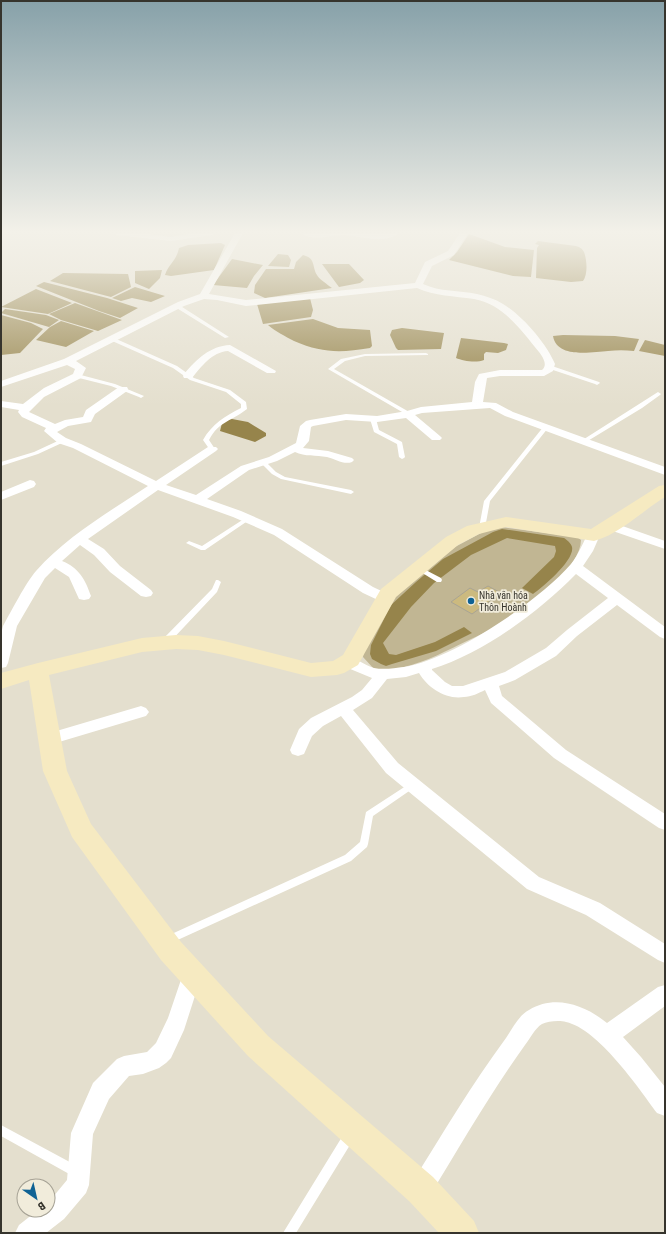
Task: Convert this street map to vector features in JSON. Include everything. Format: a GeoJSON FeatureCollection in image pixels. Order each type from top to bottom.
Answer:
{"type":"FeatureCollection","features":[{"type":"Feature","properties":{"kind":"street"},"geometry":{"type":"LineString","coordinates":[[203,296],[206,291]]}},
{"type":"Feature","properties":{"kind":"street"},"geometry":{"type":"LineString","coordinates":[[1,384],[68,361],[112,338],[143,325],[177,306],[203,296],[217,297],[246,303],[365,291]]}},
{"type":"Feature","properties":{"kind":"street"},"geometry":{"type":"LineString","coordinates":[[432,291],[484,299],[501,306],[546,354],[550,364],[544,373],[500,373],[483,376],[480,382],[477,405]]}},
{"type":"Feature","properties":{"kind":"street"},"geometry":{"type":"LineString","coordinates":[[188,376],[202,360],[225,348],[230,348],[271,372]]}},
{"type":"Feature","properties":{"kind":"street"},"geometry":{"type":"LineString","coordinates":[[50,431],[52,427],[50,425],[26,415],[23,412],[45,392],[77,376],[81,368],[68,361]]}},
{"type":"Feature","properties":{"kind":"street"},"geometry":{"type":"LineString","coordinates":[[50,431],[65,424],[87,420],[90,412],[123,388]]}},
{"type":"Feature","properties":{"kind":"street"},"geometry":{"type":"LineString","coordinates":[[1,404],[26,408]]}},
{"type":"Feature","properties":{"kind":"street"},"geometry":{"type":"LineString","coordinates":[[197,500],[245,468],[295,448],[303,442],[306,426],[310,423],[346,417],[373,419],[409,414],[421,410],[477,405],[492,405],[509,414],[665,471]]}},
{"type":"Feature","properties":{"kind":"street"},"geometry":{"type":"LineString","coordinates":[[409,414],[412,419],[436,438]]}},
{"type":"Feature","properties":{"kind":"street"},"geometry":{"type":"LineString","coordinates":[[50,431],[62,441],[77,446],[156,486],[197,500],[278,532],[368,590],[385,598]]}},
{"type":"Feature","properties":{"kind":"street"},"geometry":{"type":"LineString","coordinates":[[295,448],[303,452],[328,454],[348,460]]}},
{"type":"Feature","properties":{"kind":"street"},"geometry":{"type":"LineString","coordinates":[[1,663],[10,626],[40,575],[66,549],[79,539],[212,449]]}},
{"type":"Feature","properties":{"kind":"street"},"geometry":{"type":"LineString","coordinates":[[1,496],[30,484]]}},
{"type":"Feature","properties":{"kind":"street"},"geometry":{"type":"LineString","coordinates":[[1,681],[38,670],[142,645],[164,644],[198,643],[311,670],[337,668],[351,660],[388,593],[421,570],[452,541],[473,530],[506,522],[594,535],[611,526],[665,490]]}},
{"type":"Feature","properties":{"kind":"street"},"geometry":{"type":"LineString","coordinates":[[611,526],[665,544]]}},
{"type":"Feature","properties":{"kind":"street"},"geometry":{"type":"LineString","coordinates":[[348,662],[370,673],[393,674],[423,667],[451,656],[503,627],[549,594],[576,567],[587,551],[594,535]]}},
{"type":"Feature","properties":{"kind":"street"},"geometry":{"type":"LineString","coordinates":[[79,539],[99,552],[115,569],[146,593]]}},
{"type":"Feature","properties":{"kind":"street"},"geometry":{"type":"LineString","coordinates":[[53,562],[68,568],[77,577],[84,596]]}},
{"type":"Feature","properties":{"kind":"street"},"geometry":{"type":"LineString","coordinates":[[576,567],[665,634]]}},
{"type":"Feature","properties":{"kind":"street"},"geometry":{"type":"LineString","coordinates":[[423,667],[440,686],[450,691],[464,692],[490,684],[510,676],[551,652],[617,598]]}},
{"type":"Feature","properties":{"kind":"street"},"geometry":{"type":"LineString","coordinates":[[38,670],[55,771],[81,830],[164,942],[258,1046],[420,1189],[462,1233]]}},
{"type":"Feature","properties":{"kind":"street"},"geometry":{"type":"LineString","coordinates":[[298,750],[305,733],[317,722],[344,709],[367,694],[383,674]]}},
{"type":"Feature","properties":{"kind":"street"},"geometry":{"type":"LineString","coordinates":[[490,684],[496,699],[560,754],[665,823]]}},
{"type":"Feature","properties":{"kind":"street"},"geometry":{"type":"LineString","coordinates":[[344,709],[392,768],[533,883],[593,909],[665,954]]}},
{"type":"Feature","properties":{"kind":"street"},"geometry":{"type":"LineString","coordinates":[[49,739],[141,712]]}},
{"type":"Feature","properties":{"kind":"street"},"geometry":{"type":"LineString","coordinates":[[27,1233],[46,1226],[56,1211],[78,1185],[82,1132],[101,1090],[124,1066],[140,1064],[160,1056],[169,1042],[192,974]]}},
{"type":"Feature","properties":{"kind":"street"},"geometry":{"type":"LineString","coordinates":[[606,1036],[665,994]]}},
{"type":"Feature","properties":{"kind":"street"},"geometry":{"type":"LineString","coordinates":[[420,1189],[500,1062],[535,1017],[554,1011],[567,1012],[585,1020],[606,1036],[627,1057],[665,1105]]}},
{"type":"Feature","properties":{"kind":"lane"},"geometry":{"type":"LineString","coordinates":[[177,306],[227,337]]}},
{"type":"Feature","properties":{"kind":"lane"},"geometry":{"type":"LineString","coordinates":[[112,338],[175,367],[188,376],[228,391],[244,403],[244,409],[222,420],[208,434],[206,440],[212,449]]}},
{"type":"Feature","properties":{"kind":"lane"},"geometry":{"type":"LineString","coordinates":[[409,414],[331,369],[343,360],[365,355],[426,354]]}},
{"type":"Feature","properties":{"kind":"lane"},"geometry":{"type":"LineString","coordinates":[[549,367],[597,383]]}},
{"type":"Feature","properties":{"kind":"lane"},"geometry":{"type":"LineString","coordinates":[[77,376],[114,385],[141,396]]}},
{"type":"Feature","properties":{"kind":"lane"},"geometry":{"type":"LineString","coordinates":[[584,441],[620,418],[640,408],[658,394]]}},
{"type":"Feature","properties":{"kind":"lane"},"geometry":{"type":"LineString","coordinates":[[373,419],[376,431],[400,443],[402,457]]}},
{"type":"Feature","properties":{"kind":"lane"},"geometry":{"type":"LineString","coordinates":[[482,528],[487,501],[546,427]]}},
{"type":"Feature","properties":{"kind":"lane"},"geometry":{"type":"LineString","coordinates":[[1,464],[36,453],[62,441]]}},
{"type":"Feature","properties":{"kind":"lane"},"geometry":{"type":"LineString","coordinates":[[263,462],[274,473],[283,478],[351,492]]}},
{"type":"Feature","properties":{"kind":"lane"},"geometry":{"type":"LineString","coordinates":[[189,543],[204,549],[247,519]]}},
{"type":"Feature","properties":{"kind":"lane"},"geometry":{"type":"LineString","coordinates":[[421,570],[439,580]]}},
{"type":"Feature","properties":{"kind":"lane"},"geometry":{"type":"LineString","coordinates":[[164,644],[215,590],[218,582]]}},
{"type":"Feature","properties":{"kind":"lane"},"geometry":{"type":"LineString","coordinates":[[164,942],[348,858],[364,844],[369,814],[412,785]]}},
{"type":"Feature","properties":{"kind":"lane"},"geometry":{"type":"LineString","coordinates":[[1,1130],[79,1173]]}},
{"type":"Feature","properties":{"kind":"lane"},"geometry":{"type":"LineString","coordinates":[[289,1233],[353,1130]]}},
{"type":"Feature","properties":{"kind":"shaded area"},"geometry":{"type":"Polygon","coordinates":[[[33,291],[40,291],[72,303],[48,314],[1,307],[33,291]]]}},
{"type":"Feature","properties":{"kind":"shaded area"},"geometry":{"type":"Polygon","coordinates":[[[48,291],[78,291],[138,308],[120,318],[48,291]]]}},
{"type":"Feature","properties":{"kind":"shaded area"},"geometry":{"type":"Polygon","coordinates":[[[87,291],[124,291],[111,297],[87,291]]]}},
{"type":"Feature","properties":{"kind":"shaded area"},"geometry":{"type":"Polygon","coordinates":[[[128,291],[147,291],[165,296],[151,302],[132,298],[121,301],[112,298],[128,291]]]}},
{"type":"Feature","properties":{"kind":"shaded area"},"geometry":{"type":"Polygon","coordinates":[[[254,291],[315,291],[265,298],[254,293],[254,291]]]}},
{"type":"Feature","properties":{"kind":"shaded area"},"geometry":{"type":"Polygon","coordinates":[[[310,298],[313,310],[311,317],[263,324],[257,304],[310,298]]]}},
{"type":"Feature","properties":{"kind":"shaded area"},"geometry":{"type":"Polygon","coordinates":[[[75,303],[122,320],[98,331],[61,320],[49,314],[75,303]]]}},
{"type":"Feature","properties":{"kind":"shaded area"},"geometry":{"type":"Polygon","coordinates":[[[5,309],[46,315],[59,320],[49,327],[1,313],[5,309]]]}},
{"type":"Feature","properties":{"kind":"shaded area"},"geometry":{"type":"Polygon","coordinates":[[[1,315],[31,323],[43,329],[20,353],[1,355],[1,315]]]}},
{"type":"Feature","properties":{"kind":"shaded area"},"geometry":{"type":"Polygon","coordinates":[[[313,319],[338,328],[370,330],[372,346],[370,348],[349,351],[322,350],[294,341],[277,332],[268,325],[313,319]]]}},
{"type":"Feature","properties":{"kind":"shaded area"},"geometry":{"type":"Polygon","coordinates":[[[61,321],[94,331],[66,347],[36,340],[50,327],[61,321]]]}},
{"type":"Feature","properties":{"kind":"shaded area"},"geometry":{"type":"Polygon","coordinates":[[[402,328],[444,333],[441,349],[398,350],[390,335],[392,330],[402,328]]]}},
{"type":"Feature","properties":{"kind":"shaded area"},"geometry":{"type":"Polygon","coordinates":[[[553,336],[615,336],[639,339],[634,351],[618,350],[585,353],[568,351],[561,348],[556,343],[553,336]]]}},
{"type":"Feature","properties":{"kind":"shaded area"},"geometry":{"type":"Polygon","coordinates":[[[461,338],[508,344],[506,350],[498,353],[486,352],[484,354],[484,360],[462,360],[456,358],[461,338]]]}},
{"type":"Feature","properties":{"kind":"shaded area"},"geometry":{"type":"Polygon","coordinates":[[[645,340],[665,345],[665,356],[639,351],[645,340]]]}},
{"type":"Feature","properties":{"kind":"shaded area"},"geometry":{"type":"Polygon","coordinates":[[[232,419],[248,422],[266,433],[266,436],[255,442],[220,431],[222,423],[232,419]]]}},
{"type":"Feature","properties":{"kind":"shaded area"},"geometry":{"type":"Polygon","coordinates":[[[501,527],[577,537],[581,540],[578,552],[571,564],[561,576],[535,600],[509,619],[445,652],[412,665],[396,669],[374,669],[363,657],[364,648],[393,596],[455,547],[483,532],[501,527]]]}},
{"type":"Feature","properties":{"kind":"shaded area"},"geometry":{"type":"Polygon","coordinates":[[[502,529],[564,538],[572,547],[572,552],[564,566],[544,586],[533,594],[522,588],[554,557],[556,551],[555,546],[507,538],[471,555],[434,583],[411,607],[383,643],[389,654],[396,655],[435,642],[464,627],[472,633],[436,651],[386,666],[372,659],[370,654],[371,645],[391,605],[443,559],[493,532],[502,529]]]}},
{"type":"Feature","properties":{"kind":"building","name":"Nhà văn hóa Thôn Hoành"},"geometry":{"type":"Polygon","coordinates":[[[488,586],[501,593],[472,614],[451,602],[470,588],[478,592],[488,586]]]}},
{"type":"Feature","properties":{"kind":"place","name":"Nhà văn hóa Thôn Hoành"},"geometry":{"type":"Point","coordinates":[471,601]}}]}
